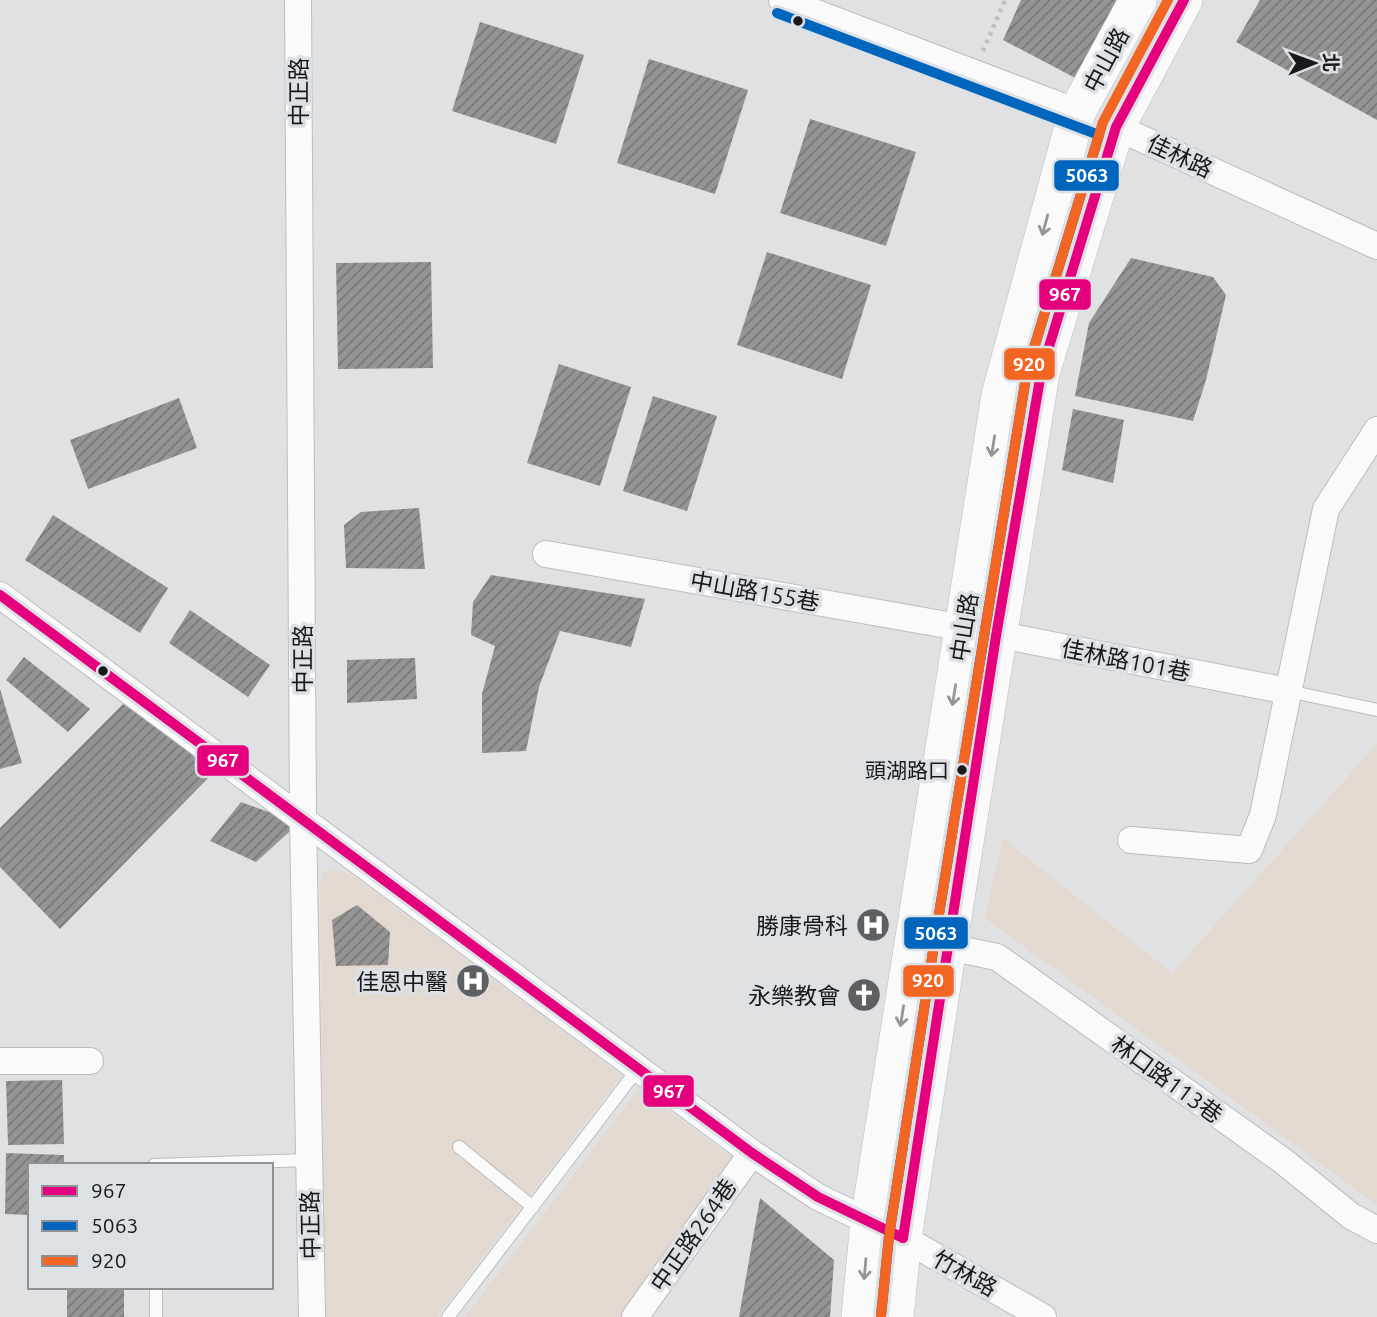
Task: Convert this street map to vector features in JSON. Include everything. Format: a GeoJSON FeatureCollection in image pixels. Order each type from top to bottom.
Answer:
{"type":"FeatureCollection","features":[{"type":"Feature","properties":{"kind":"main road","name":"中山路"},"geometry":{"type":"LineString","coordinates":[[895,1317],[903,1238],[948,947],[980,632],[1000,395],[1077,112],[1138,0]]}},
{"type":"Feature","properties":{"kind":"main road","name":"中山路"},"geometry":{"type":"LineString","coordinates":[[860,1317],[869,1221],[980,632],[1041,373],[1116,127],[1184,0]]}},
{"type":"Feature","properties":{"kind":"main road","name":"佳林路"},"geometry":{"type":"LineString","coordinates":[[1077,112],[1116,127]]}},
{"type":"Feature","properties":{"kind":"street","name":"中正路"},"geometry":{"type":"LineString","coordinates":[[298,0],[303,819],[312,1317]]}},
{"type":"Feature","properties":{"kind":"street","name":"佳林路"},"geometry":{"type":"LineString","coordinates":[[782,0],[1077,112]]}},
{"type":"Feature","properties":{"kind":"street","name":"佳林路"},"geometry":{"type":"LineString","coordinates":[[1116,127],[1377,246]]}},
{"type":"Feature","properties":{"kind":"street"},"geometry":{"type":"LineString","coordinates":[[1130,840],[1249,850],[1263,815],[1326,509],[1377,430]]}},
{"type":"Feature","properties":{"kind":"street","name":"中山路155巷"},"geometry":{"type":"LineString","coordinates":[[546,554],[980,632]]}},
{"type":"Feature","properties":{"kind":"street","name":"竹林路"},"geometry":{"type":"LineString","coordinates":[[0,595],[636,1070],[752,1153],[818,1198],[903,1238],[1043,1317]]}},
{"type":"Feature","properties":{"kind":"street","name":"佳林路101巷"},"geometry":{"type":"LineString","coordinates":[[980,632],[1288,691]]}},
{"type":"Feature","properties":{"kind":"street","name":"林口路113巷"},"geometry":{"type":"LineString","coordinates":[[948,947],[997,957],[1283,1161],[1351,1216],[1377,1230]]}},
{"type":"Feature","properties":{"kind":"street"},"geometry":{"type":"LineString","coordinates":[[0,1061],[90,1061]]}},
{"type":"Feature","properties":{"kind":"street","name":"中正路264巷"},"geometry":{"type":"LineString","coordinates":[[635,1317],[752,1153]]}},
{"type":"Feature","properties":{"kind":"lane","name":"佳林路101巷"},"geometry":{"type":"LineString","coordinates":[[1288,691],[1377,710]]}},
{"type":"Feature","properties":{"kind":"lane"},"geometry":{"type":"LineString","coordinates":[[448,1317],[636,1070]]}},
{"type":"Feature","properties":{"kind":"lane"},"geometry":{"type":"LineString","coordinates":[[459,1147],[533,1207]]}},
{"type":"Feature","properties":{"kind":"lane"},"geometry":{"type":"LineString","coordinates":[[215,1163],[309,1160]]}},
{"type":"Feature","properties":{"kind":"lane"},"geometry":{"type":"LineString","coordinates":[[156,1289],[156,1317]]}},
{"type":"Feature","properties":{"kind":"path"},"geometry":{"type":"LineString","coordinates":[[978,61],[1005,0]]}},
{"type":"Feature","properties":{"kind":"shaded area"},"geometry":{"type":"Polygon","coordinates":[[[1377,744],[1377,1205],[985,918],[1003,838],[1172,973],[1377,744]]]}},
{"type":"Feature","properties":{"kind":"shaded area"},"geometry":{"type":"Polygon","coordinates":[[[334,868],[352,875],[622,1075],[437,1317],[325,1317],[320,883],[324,873],[334,868]]]}},
{"type":"Feature","properties":{"kind":"shaded area"},"geometry":{"type":"Polygon","coordinates":[[[639,1089],[731,1157],[624,1317],[465,1317],[639,1089]]]}},
{"type":"Feature","properties":{"kind":"building"},"geometry":{"type":"Polygon","coordinates":[[[1021,0],[1120,0],[1081,81],[1003,40],[1021,0]]]}},
{"type":"Feature","properties":{"kind":"building"},"geometry":{"type":"Polygon","coordinates":[[[1260,0],[1377,0],[1377,120],[1236,42],[1260,0]]]}},
{"type":"Feature","properties":{"kind":"building"},"geometry":{"type":"Polygon","coordinates":[[[480,22],[584,55],[556,144],[452,111],[480,22]]]}},
{"type":"Feature","properties":{"kind":"building"},"geometry":{"type":"Polygon","coordinates":[[[649,59],[748,90],[715,194],[617,163],[649,59]]]}},
{"type":"Feature","properties":{"kind":"building"},"geometry":{"type":"Polygon","coordinates":[[[810,119],[916,152],[886,246],[780,213],[810,119]]]}},
{"type":"Feature","properties":{"kind":"building"},"geometry":{"type":"Polygon","coordinates":[[[767,252],[871,285],[842,379],[737,345],[767,252]]]}},
{"type":"Feature","properties":{"kind":"building"},"geometry":{"type":"Polygon","coordinates":[[[1131,258],[1213,277],[1226,295],[1206,380],[1193,421],[1075,396],[1089,323],[1131,258]]]}},
{"type":"Feature","properties":{"kind":"building"},"geometry":{"type":"Polygon","coordinates":[[[431,262],[433,368],[338,369],[336,263],[431,262]]]}},
{"type":"Feature","properties":{"kind":"building"},"geometry":{"type":"Polygon","coordinates":[[[559,364],[631,387],[600,486],[527,463],[559,364]]]}},
{"type":"Feature","properties":{"kind":"building"},"geometry":{"type":"Polygon","coordinates":[[[653,396],[717,416],[687,511],[623,491],[653,396]]]}},
{"type":"Feature","properties":{"kind":"building"},"geometry":{"type":"Polygon","coordinates":[[[179,398],[197,448],[88,489],[70,440],[179,398]]]}},
{"type":"Feature","properties":{"kind":"building"},"geometry":{"type":"Polygon","coordinates":[[[1073,409],[1124,420],[1113,483],[1062,470],[1073,409]]]}},
{"type":"Feature","properties":{"kind":"building"},"geometry":{"type":"Polygon","coordinates":[[[419,508],[425,569],[346,568],[344,525],[361,512],[419,508]]]}},
{"type":"Feature","properties":{"kind":"building"},"geometry":{"type":"Polygon","coordinates":[[[53,515],[168,588],[140,633],[25,560],[53,515]]]}},
{"type":"Feature","properties":{"kind":"building"},"geometry":{"type":"Polygon","coordinates":[[[491,575],[645,599],[631,647],[560,631],[539,687],[526,751],[482,753],[482,694],[495,646],[471,635],[473,602],[491,575]]]}},
{"type":"Feature","properties":{"kind":"building"},"geometry":{"type":"Polygon","coordinates":[[[190,610],[270,665],[248,697],[169,643],[190,610]]]}},
{"type":"Feature","properties":{"kind":"building"},"geometry":{"type":"Polygon","coordinates":[[[24,657],[90,709],[68,732],[6,680],[24,657]]]}},
{"type":"Feature","properties":{"kind":"building"},"geometry":{"type":"Polygon","coordinates":[[[415,658],[417,699],[347,703],[347,660],[415,658]]]}},
{"type":"Feature","properties":{"kind":"building"},"geometry":{"type":"Polygon","coordinates":[[[0,689],[22,763],[0,769],[0,689]]]}},
{"type":"Feature","properties":{"kind":"building"},"geometry":{"type":"Polygon","coordinates":[[[123,704],[177,738],[211,775],[60,929],[0,867],[0,828],[123,704]]]}},
{"type":"Feature","properties":{"kind":"building"},"geometry":{"type":"Polygon","coordinates":[[[241,802],[299,823],[256,862],[210,841],[241,802]]]}},
{"type":"Feature","properties":{"kind":"building"},"geometry":{"type":"Polygon","coordinates":[[[357,905],[390,932],[388,965],[336,966],[332,920],[357,905]]]}},
{"type":"Feature","properties":{"kind":"building"},"geometry":{"type":"Polygon","coordinates":[[[62,1080],[64,1144],[8,1145],[6,1081],[62,1080]]]}},
{"type":"Feature","properties":{"kind":"building"},"geometry":{"type":"Polygon","coordinates":[[[6,1153],[64,1155],[64,1163],[28,1163],[28,1215],[5,1214],[6,1153]]]}},
{"type":"Feature","properties":{"kind":"building"},"geometry":{"type":"Polygon","coordinates":[[[760,1198],[834,1260],[830,1317],[739,1317],[760,1198]]]}},
{"type":"Feature","properties":{"kind":"building"},"geometry":{"type":"Polygon","coordinates":[[[67,1289],[124,1289],[124,1317],[67,1317],[67,1289]]]}},
{"type":"Feature","properties":{"kind":"transit line","name":"920"},"geometry":{"type":"LineString","coordinates":[[881,1316],[889,1236],[1027,371],[1103,122],[1168,0]]}},
{"type":"Feature","properties":{"kind":"transit line","name":"967"},"geometry":{"type":"LineString","coordinates":[[903,1238],[996,636],[1041,373],[1116,127],[1184,0]]}},
{"type":"Feature","properties":{"kind":"transit line","name":"5063"},"geometry":{"type":"LineString","coordinates":[[777,13],[1099,135],[1027,371],[889,1236],[881,1316]]}},
{"type":"Feature","properties":{"kind":"transit line","name":"967"},"geometry":{"type":"LineString","coordinates":[[0,595],[752,1153],[818,1197],[903,1238]]}},
{"type":"Feature","properties":{"kind":"place","name":"頭湖路口"},"geometry":{"type":"Point","coordinates":[962,770]}},
{"type":"Feature","properties":{"kind":"place","name":"勝康骨科"},"geometry":{"type":"Point","coordinates":[873,925]}},
{"type":"Feature","properties":{"kind":"place","name":"佳恩中醫"},"geometry":{"type":"Point","coordinates":[473,981]}},
{"type":"Feature","properties":{"kind":"place","name":"永樂教會"},"geometry":{"type":"Point","coordinates":[864,995]}}]}
